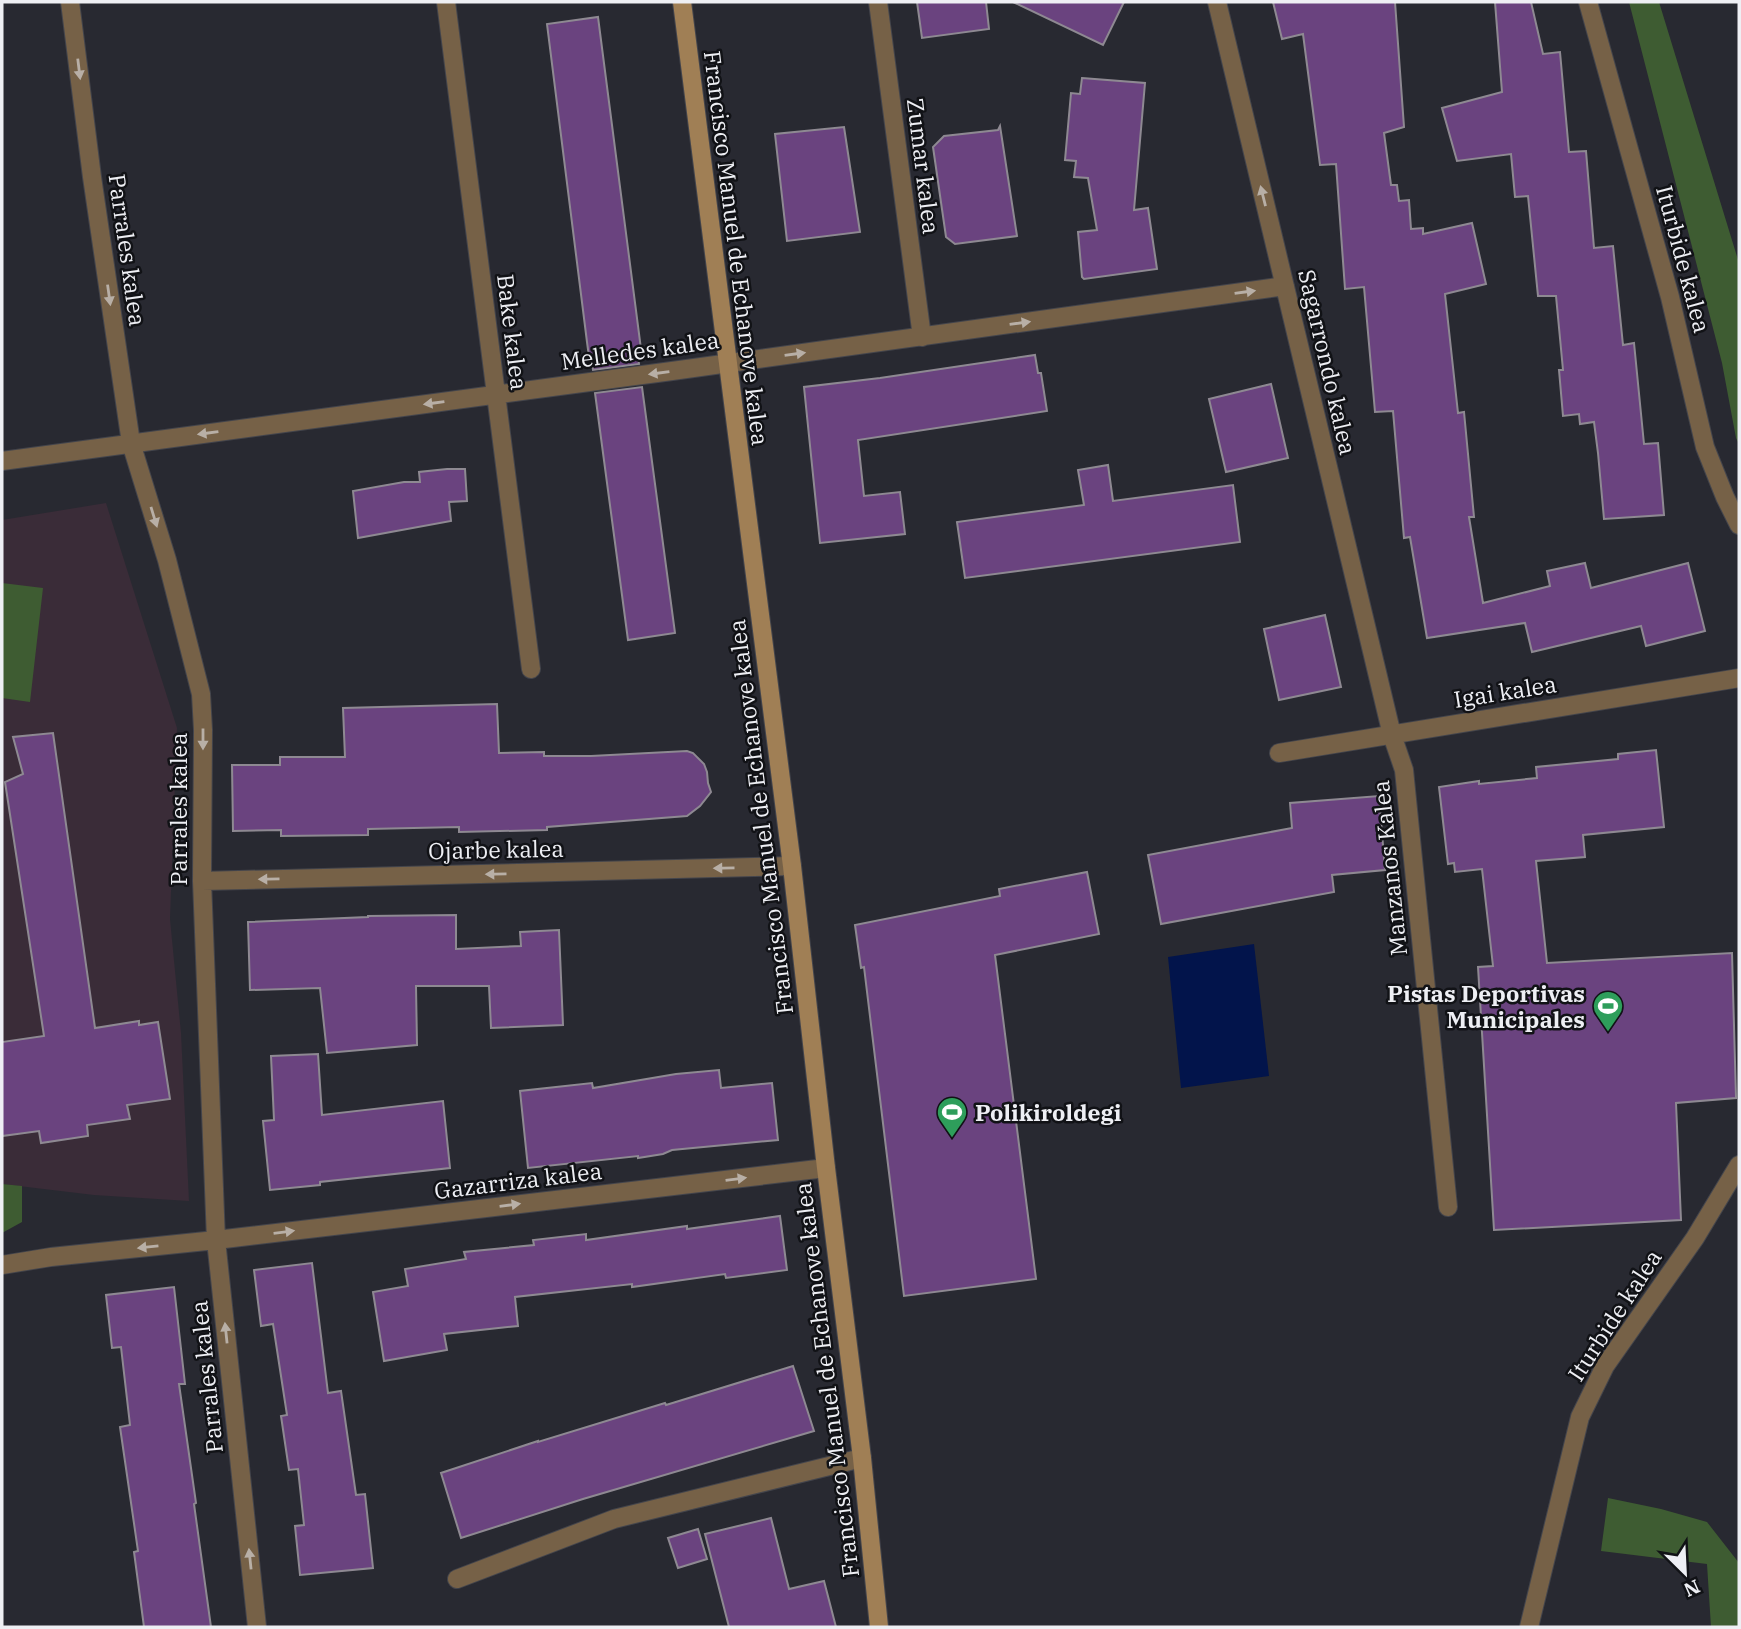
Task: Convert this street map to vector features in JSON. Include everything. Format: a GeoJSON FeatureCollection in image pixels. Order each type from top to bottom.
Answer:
{"type":"FeatureCollection","features":[{"type":"Feature","properties":{"kind":"street","name":"Parrales kalea"},"geometry":{"type":"LineString","coordinates":[[70,2],[92,177],[131,443],[167,560],[201,694],[202,881],[216,1240],[257,1627]]}},
{"type":"Feature","properties":{"kind":"street","name":"Bake kalea"},"geometry":{"type":"LineString","coordinates":[[446,2],[531,669]]}},
{"type":"Feature","properties":{"kind":"street","name":"Francisco Manuel de Echanove kalea"},"geometry":{"type":"LineString","coordinates":[[682,2],[792,866],[862,1458],[879,1627]]}},
{"type":"Feature","properties":{"kind":"street","name":"Zumar kalea"},"geometry":{"type":"LineString","coordinates":[[878,2],[922,337]]}},
{"type":"Feature","properties":{"kind":"street","name":"Sagarrondo kalea"},"geometry":{"type":"LineString","coordinates":[[1217,2],[1392,735]]}},
{"type":"Feature","properties":{"kind":"street","name":"Iturbide kalea"},"geometry":{"type":"LineString","coordinates":[[1588,2],[1670,297],[1705,447],[1739,525]]}},
{"type":"Feature","properties":{"kind":"street","name":"Melledes kalea"},"geometry":{"type":"LineString","coordinates":[[2,461],[1285,286]]}},
{"type":"Feature","properties":{"kind":"street","name":"Igai kalea"},"geometry":{"type":"LineString","coordinates":[[1279,753],[1739,678]]}},
{"type":"Feature","properties":{"kind":"street","name":"Manzanos Kalea"},"geometry":{"type":"LineString","coordinates":[[1392,735],[1404,770],[1448,1206]]}},
{"type":"Feature","properties":{"kind":"street","name":"Ojarbe kalea"},"geometry":{"type":"LineString","coordinates":[[202,881],[792,866]]}},
{"type":"Feature","properties":{"kind":"street","name":"Iturbide kalea"},"geometry":{"type":"LineString","coordinates":[[1529,1627],[1580,1417],[1605,1366],[1695,1238],[1739,1165]]}},
{"type":"Feature","properties":{"kind":"street","name":"Gazarriza kalea"},"geometry":{"type":"LineString","coordinates":[[2,1265],[51,1257],[826,1168]]}},
{"type":"Feature","properties":{"kind":"street"},"geometry":{"type":"LineString","coordinates":[[457,1579],[614,1519],[862,1458]]}},
{"type":"Feature","properties":{"kind":"shaded area"},"geometry":{"type":"Polygon","coordinates":[[[106,503],[177,728],[170,919],[181,1033],[189,1201],[94,1195],[2,1184],[2,520],[106,503]]]}},
{"type":"Feature","properties":{"kind":"shaded area"},"geometry":{"type":"Polygon","coordinates":[[[1254,944],[1269,1076],[1181,1088],[1168,957],[1254,944]]]}},
{"type":"Feature","properties":{"kind":"green space"},"geometry":{"type":"Polygon","coordinates":[[[1629,2],[1659,2],[1739,263],[1739,444],[1722,363],[1629,2]]]}},
{"type":"Feature","properties":{"kind":"green space"},"geometry":{"type":"Polygon","coordinates":[[[2,583],[43,588],[30,702],[2,698],[2,583]]]}},
{"type":"Feature","properties":{"kind":"green space"},"geometry":{"type":"Polygon","coordinates":[[[2,1184],[22,1186],[22,1222],[2,1233],[2,1184]]]}},
{"type":"Feature","properties":{"kind":"green space"},"geometry":{"type":"Polygon","coordinates":[[[1608,1498],[1707,1522],[1739,1563],[1739,1627],[1711,1627],[1707,1564],[1601,1551],[1608,1498]]]}},
{"type":"Feature","properties":{"kind":"building"},"geometry":{"type":"Polygon","coordinates":[[[917,2],[986,2],[989,29],[922,38],[917,2]]]}},
{"type":"Feature","properties":{"kind":"building"},"geometry":{"type":"Polygon","coordinates":[[[1013,2],[1124,2],[1103,45],[1013,2]]]}},
{"type":"Feature","properties":{"kind":"building"},"geometry":{"type":"Polygon","coordinates":[[[1273,2],[1395,2],[1404,127],[1384,133],[1391,185],[1397,185],[1399,201],[1409,200],[1411,229],[1423,228],[1423,234],[1472,223],[1486,284],[1445,294],[1458,413],[1464,412],[1474,517],[1469,517],[1483,603],[1550,586],[1547,571],[1585,563],[1591,588],[1688,563],[1705,631],[1646,646],[1641,626],[1532,652],[1525,623],[1427,638],[1410,537],[1404,538],[1393,411],[1375,412],[1364,287],[1345,289],[1336,164],[1320,165],[1303,34],[1282,39],[1273,2]]]}},
{"type":"Feature","properties":{"kind":"building"},"geometry":{"type":"Polygon","coordinates":[[[1495,2],[1531,2],[1543,54],[1560,52],[1569,152],[1586,151],[1594,248],[1613,246],[1623,345],[1634,343],[1644,444],[1658,443],[1664,515],[1604,519],[1594,422],[1580,424],[1579,414],[1563,416],[1559,370],[1563,370],[1556,296],[1538,296],[1528,196],[1515,197],[1511,154],[1457,161],[1442,108],[1502,92],[1495,2]]]}},
{"type":"Feature","properties":{"kind":"building"},"geometry":{"type":"Polygon","coordinates":[[[598,17],[641,349],[637,350],[639,364],[593,370],[587,342],[547,24],[598,17]]]}},
{"type":"Feature","properties":{"kind":"building"},"geometry":{"type":"Polygon","coordinates":[[[1082,78],[1145,83],[1134,210],[1148,208],[1157,269],[1084,279],[1082,277],[1078,232],[1097,230],[1088,178],[1074,177],[1076,161],[1065,160],[1071,93],[1080,94],[1082,78]]]}},
{"type":"Feature","properties":{"kind":"building"},"geometry":{"type":"Polygon","coordinates":[[[1000,126],[1017,236],[955,244],[946,237],[933,147],[944,136],[998,130],[1000,126]]]}},
{"type":"Feature","properties":{"kind":"building"},"geometry":{"type":"Polygon","coordinates":[[[844,127],[860,232],[787,241],[775,134],[844,127]]]}},
{"type":"Feature","properties":{"kind":"building"},"geometry":{"type":"Polygon","coordinates":[[[1035,355],[1047,411],[858,440],[864,496],[900,492],[905,534],[820,543],[804,387],[1035,355]]]}},
{"type":"Feature","properties":{"kind":"building"},"geometry":{"type":"Polygon","coordinates":[[[1271,384],[1288,458],[1226,472],[1209,399],[1271,384]]]}},
{"type":"Feature","properties":{"kind":"building"},"geometry":{"type":"Polygon","coordinates":[[[642,387],[675,633],[628,640],[595,393],[642,387]]]}},
{"type":"Feature","properties":{"kind":"building"},"geometry":{"type":"Polygon","coordinates":[[[1108,465],[1113,501],[1233,485],[1240,542],[965,578],[957,522],[1084,505],[1078,470],[1108,465]]]}},
{"type":"Feature","properties":{"kind":"building"},"geometry":{"type":"Polygon","coordinates":[[[465,469],[467,501],[449,502],[451,521],[358,538],[353,491],[404,482],[420,482],[419,472],[465,469]]]}},
{"type":"Feature","properties":{"kind":"building"},"geometry":{"type":"Polygon","coordinates":[[[1325,615],[1341,687],[1279,700],[1264,629],[1325,615]]]}},
{"type":"Feature","properties":{"kind":"building"},"geometry":{"type":"Polygon","coordinates":[[[497,704],[499,753],[544,752],[544,756],[591,756],[687,751],[704,764],[711,792],[700,806],[687,816],[547,827],[547,830],[459,832],[459,827],[368,829],[368,835],[281,836],[281,830],[233,831],[232,765],[280,765],[280,757],[345,757],[343,708],[497,704]]]}},
{"type":"Feature","properties":{"kind":"building"},"geometry":{"type":"Polygon","coordinates":[[[53,733],[95,1028],[139,1021],[139,1025],[158,1022],[170,1099],[127,1105],[130,1119],[87,1125],[88,1136],[41,1143],[39,1131],[2,1136],[2,1042],[44,1036],[5,782],[23,774],[13,737],[53,733]]]}},
{"type":"Feature","properties":{"kind":"building","name":"Pistas Deportivas Municipales"},"geometry":{"type":"Polygon","coordinates":[[[1656,750],[1664,827],[1583,835],[1585,857],[1536,861],[1547,963],[1732,953],[1736,1098],[1676,1103],[1681,1220],[1494,1230],[1478,967],[1493,966],[1482,869],[1455,872],[1454,863],[1448,864],[1439,787],[1479,781],[1479,784],[1537,778],[1536,767],[1618,759],[1618,754],[1656,750]]]}},
{"type":"Feature","properties":{"kind":"building"},"geometry":{"type":"Polygon","coordinates":[[[1379,796],[1385,870],[1332,875],[1334,892],[1161,924],[1148,855],[1292,828],[1290,803],[1379,796]]]}},
{"type":"Feature","properties":{"kind":"building","name":"Polikiroldegi"},"geometry":{"type":"Polygon","coordinates":[[[1087,872],[1099,934],[995,955],[1036,1279],[904,1296],[864,967],[861,968],[855,925],[1000,896],[999,889],[1087,872]]]}},
{"type":"Feature","properties":{"kind":"building"},"geometry":{"type":"Polygon","coordinates":[[[456,915],[456,949],[521,946],[520,932],[559,930],[563,1025],[491,1028],[489,986],[416,986],[417,1045],[327,1053],[320,988],[250,990],[248,922],[456,915]]]}},
{"type":"Feature","properties":{"kind":"building"},"geometry":{"type":"Polygon","coordinates":[[[318,1054],[322,1115],[443,1101],[450,1168],[270,1190],[263,1121],[274,1120],[271,1056],[318,1054]]]}},
{"type":"Feature","properties":{"kind":"building"},"geometry":{"type":"Polygon","coordinates":[[[719,1070],[721,1088],[772,1083],[778,1140],[672,1150],[638,1158],[528,1168],[520,1091],[592,1083],[593,1088],[676,1074],[719,1070]]]}},
{"type":"Feature","properties":{"kind":"building"},"geometry":{"type":"Polygon","coordinates":[[[780,1216],[787,1270],[726,1278],[725,1274],[632,1287],[632,1284],[515,1297],[518,1326],[444,1334],[447,1350],[384,1361],[373,1292],[408,1286],[405,1269],[466,1259],[464,1252],[534,1245],[533,1240],[586,1234],[586,1240],[780,1216]]]}},
{"type":"Feature","properties":{"kind":"building"},"geometry":{"type":"Polygon","coordinates":[[[312,1263],[328,1393],[341,1391],[356,1495],[365,1494],[373,1568],[300,1575],[295,1526],[304,1525],[298,1469],[289,1470],[281,1416],[287,1415],[273,1324],[261,1326],[254,1270],[312,1263]]]}},
{"type":"Feature","properties":{"kind":"building"},"geometry":{"type":"Polygon","coordinates":[[[174,1287],[185,1384],[179,1384],[211,1627],[144,1627],[134,1552],[138,1551],[120,1427],[130,1425],[121,1347],[112,1348],[106,1295],[174,1287]]]}},
{"type":"Feature","properties":{"kind":"building"},"geometry":{"type":"Polygon","coordinates":[[[793,1366],[814,1431],[461,1538],[441,1473],[538,1441],[793,1366]]]}},
{"type":"Feature","properties":{"kind":"building"},"geometry":{"type":"Polygon","coordinates":[[[771,1518],[789,1589],[824,1581],[836,1627],[729,1627],[705,1534],[771,1518]]]}},
{"type":"Feature","properties":{"kind":"building"},"geometry":{"type":"Polygon","coordinates":[[[698,1529],[707,1559],[678,1568],[668,1538],[698,1529]]]}},
{"type":"Feature","properties":{"kind":"place","name":"Pistas Deportivas Municipales"},"geometry":{"type":"Point","coordinates":[1608,1033]}},
{"type":"Feature","properties":{"kind":"place","name":"Polikiroldegi"},"geometry":{"type":"Point","coordinates":[952,1139]}}]}
